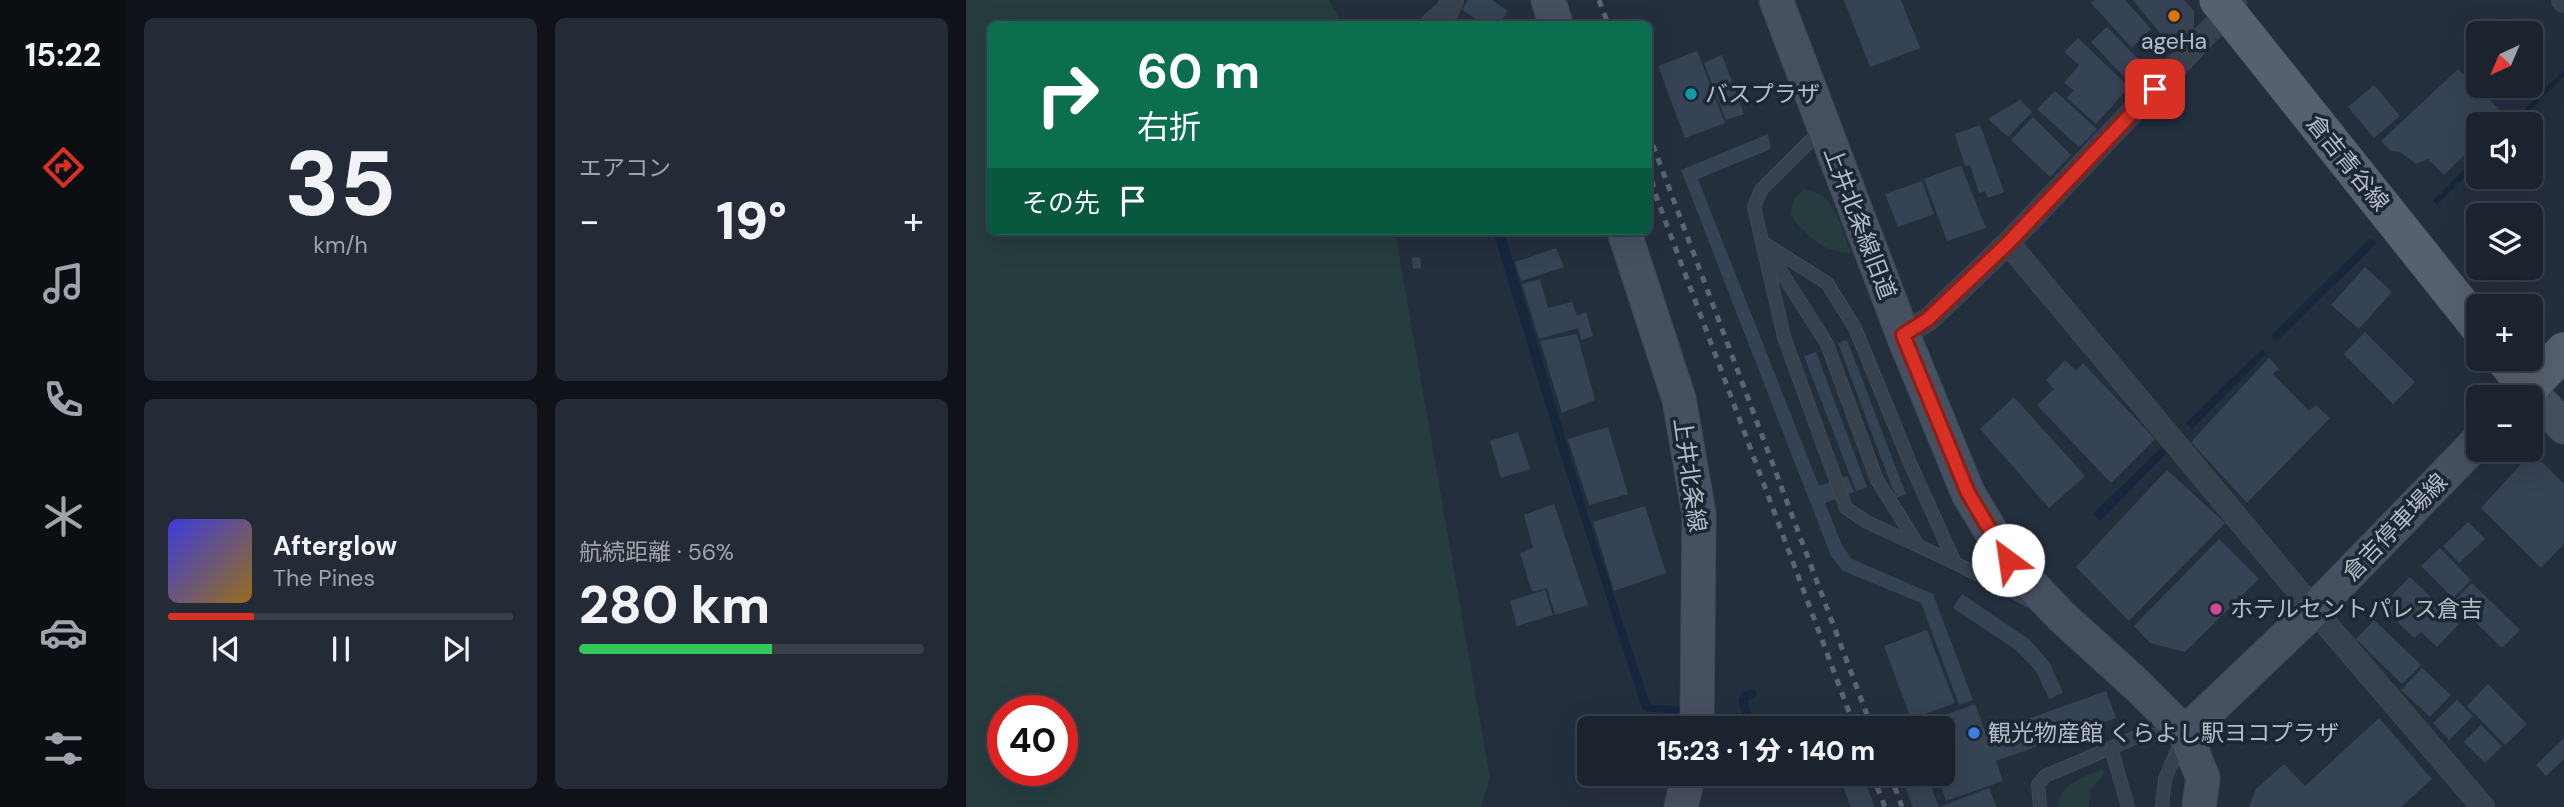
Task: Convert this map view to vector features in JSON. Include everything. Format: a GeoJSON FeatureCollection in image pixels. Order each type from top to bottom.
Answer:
{"type":"FeatureCollection","features":[{"type":"Feature","properties":{"kind":"main road"},"geometry":{"type":"LineString","coordinates":[[1548,0],[1555,21]]}},
{"type":"Feature","properties":{"kind":"main road","name":"上井北条線旧道"},"geometry":{"type":"LineString","coordinates":[[1776,0],[1903,335],[1968,493],[2008,560],[2062,617],[2137,684],[2185,733]]}},
{"type":"Feature","properties":{"kind":"main road","name":"倉吉青谷線"},"geometry":{"type":"LineString","coordinates":[[2228,4],[2466,311]]}},
{"type":"Feature","properties":{"kind":"main road","name":"上井北条線"},"geometry":{"type":"LineString","coordinates":[[1625,235],[1679,399],[1699,514],[1697,716]]}},
{"type":"Feature","properties":{"kind":"main road"},"geometry":{"type":"LineString","coordinates":[[2532,385],[2564,351]]}},
{"type":"Feature","properties":{"kind":"main road"},"geometry":{"type":"LineString","coordinates":[[2543,409],[2564,427]]}},
{"type":"Feature","properties":{"kind":"main road","name":"倉吉停車場線"},"geometry":{"type":"LineString","coordinates":[[2185,733],[2314,610],[2466,453]]}},
{"type":"Feature","properties":{"kind":"main road"},"geometry":{"type":"LineString","coordinates":[[2185,733],[2203,778],[2199,807]]}},
{"type":"Feature","properties":{"kind":"main road"},"geometry":{"type":"LineString","coordinates":[[1681,807],[1686,786]]}},
{"type":"Feature","properties":{"kind":"street"},"geometry":{"type":"LineString","coordinates":[[1435,21],[1447,11],[1452,0]]}},
{"type":"Feature","properties":{"kind":"street"},"geometry":{"type":"LineString","coordinates":[[1903,335],[1928,319],[2008,243],[2228,4]]}},
{"type":"Feature","properties":{"kind":"street"},"geometry":{"type":"LineString","coordinates":[[2008,243],[2314,610],[2483,807]]}},
{"type":"Feature","properties":{"kind":"lane"},"geometry":{"type":"LineString","coordinates":[[1824,127],[1761,190],[1754,207],[1784,337],[1846,508],[1867,522],[2062,617]]}},
{"type":"Feature","properties":{"kind":"lane"},"geometry":{"type":"LineString","coordinates":[[1762,242],[1827,344],[1877,480],[1919,546]]}},
{"type":"Feature","properties":{"kind":"lane"},"geometry":{"type":"LineString","coordinates":[[1762,242],[1827,283],[1855,328],[1910,464],[1955,563]]}},
{"type":"Feature","properties":{"kind":"lane"},"geometry":{"type":"LineString","coordinates":[[2040,807],[2038,785],[2045,776],[2139,736],[2185,733],[2165,779],[2162,807]]}},
{"type":"Feature","properties":{"kind":"lane"},"geometry":{"type":"LineString","coordinates":[[2111,748],[2128,807]]}},
{"type":"Feature","properties":{"kind":"green space"},"geometry":{"type":"Polygon","coordinates":[[[966,0],[1329,0],[1341,21],[987,21],[987,235],[1396,235],[1490,778],[1481,807],[966,807],[966,0]]]}},
{"type":"Feature","properties":{"kind":"green space"},"geometry":{"type":"Polygon","coordinates":[[[1804,189],[1824,197],[1830,204],[1840,222],[1851,253],[1832,250],[1816,241],[1790,214],[1794,199],[1804,189]]]}},
{"type":"Feature","properties":{"kind":"green space"},"geometry":{"type":"Polygon","coordinates":[[[2103,769],[2104,774],[2090,790],[2089,807],[2058,807],[2059,799],[2068,787],[2103,769]]]}},
{"type":"Feature","properties":{"kind":"water"},"geometry":{"type":"Polygon","coordinates":[[[2564,70],[2564,76],[2543,97],[2543,91],[2564,70]]]}},
{"type":"Feature","properties":{"kind":"water"},"geometry":{"type":"Polygon","coordinates":[[[2536,98],[2542,98],[2529,112],[2522,112],[2536,98]]]}},
{"type":"Feature","properties":{"kind":"water"},"geometry":{"type":"Polygon","coordinates":[[[2466,168],[2466,175],[2437,205],[2433,201],[2466,168]]]}},
{"type":"Feature","properties":{"kind":"water"},"geometry":{"type":"Polygon","coordinates":[[[1494,235],[1505,235],[1596,542],[1649,701],[1653,705],[1686,706],[1685,713],[1647,712],[1642,708],[1494,235]]]}},
{"type":"Feature","properties":{"kind":"water"},"geometry":{"type":"Polygon","coordinates":[[[2370,238],[2377,243],[2276,342],[2271,336],[2370,238]]]}},
{"type":"Feature","properties":{"kind":"water"},"geometry":{"type":"Polygon","coordinates":[[[2262,349],[2267,353],[2192,429],[2186,423],[2262,349]]]}},
{"type":"Feature","properties":{"kind":"water"},"geometry":{"type":"Polygon","coordinates":[[[2162,447],[2167,453],[2100,521],[2093,514],[2162,447]]]}},
{"type":"Feature","properties":{"kind":"building"},"geometry":{"type":"Polygon","coordinates":[[[1468,0],[1492,0],[1508,11],[1501,21],[1479,21],[1462,10],[1468,0]]]}},
{"type":"Feature","properties":{"kind":"building"},"geometry":{"type":"Polygon","coordinates":[[[1844,0],[1901,0],[1920,48],[1870,67],[1844,0]]]}},
{"type":"Feature","properties":{"kind":"building"},"geometry":{"type":"Polygon","coordinates":[[[2095,0],[2125,0],[2151,29],[2132,48],[2091,3],[2095,0]]]}},
{"type":"Feature","properties":{"kind":"building"},"geometry":{"type":"Polygon","coordinates":[[[2133,0],[2184,0],[2194,11],[2194,29],[2172,48],[2133,0]]]}},
{"type":"Feature","properties":{"kind":"building"},"geometry":{"type":"Polygon","coordinates":[[[2107,27],[2148,69],[2132,85],[2091,42],[2107,27]]]}},
{"type":"Feature","properties":{"kind":"building"},"geometry":{"type":"Polygon","coordinates":[[[2078,38],[2129,87],[2096,124],[2067,98],[2074,90],[2064,83],[2079,65],[2064,52],[2078,38]]]}},
{"type":"Feature","properties":{"kind":"building","name":"バスプラザ"},"geometry":{"type":"Polygon","coordinates":[[[1697,51],[1725,123],[1685,138],[1658,66],[1697,51]]]}},
{"type":"Feature","properties":{"kind":"building"},"geometry":{"type":"Polygon","coordinates":[[[1722,55],[1744,114],[1726,120],[1704,63],[1722,55]]]}},
{"type":"Feature","properties":{"kind":"building"},"geometry":{"type":"Polygon","coordinates":[[[2458,69],[2466,77],[2466,98],[2488,98],[2502,112],[2466,112],[2466,154],[2444,175],[2428,159],[2416,164],[2400,152],[2391,151],[2381,141],[2458,69]]]}},
{"type":"Feature","properties":{"kind":"building"},"geometry":{"type":"Polygon","coordinates":[[[2374,85],[2400,116],[2374,138],[2348,107],[2374,85]]]}},
{"type":"Feature","properties":{"kind":"building"},"geometry":{"type":"Polygon","coordinates":[[[2055,91],[2097,129],[2079,147],[2037,109],[2055,91]]]}},
{"type":"Feature","properties":{"kind":"building"},"geometry":{"type":"Polygon","coordinates":[[[2020,100],[2032,112],[2008,137],[1988,119],[2020,100]]]}},
{"type":"Feature","properties":{"kind":"building"},"geometry":{"type":"Polygon","coordinates":[[[2033,117],[2071,155],[2050,177],[2011,140],[2033,117]]]}},
{"type":"Feature","properties":{"kind":"building"},"geometry":{"type":"Polygon","coordinates":[[[1980,125],[2004,192],[1988,198],[1985,191],[1979,193],[1970,165],[1965,166],[1955,134],[1980,125]]]}},
{"type":"Feature","properties":{"kind":"building"},"geometry":{"type":"Polygon","coordinates":[[[1768,134],[1771,149],[1698,179],[1819,486],[1847,476],[1854,492],[1825,503],[1842,545],[1852,559],[1933,594],[1973,700],[1959,705],[1921,603],[1843,571],[1831,556],[1681,170],[1768,134]]]}},
{"type":"Feature","properties":{"kind":"building"},"geometry":{"type":"Polygon","coordinates":[[[1961,165],[1986,228],[1947,241],[1924,179],[1961,165]]]}},
{"type":"Feature","properties":{"kind":"building"},"geometry":{"type":"Polygon","coordinates":[[[1922,181],[1934,214],[1898,227],[1885,194],[1922,181]]]}},
{"type":"Feature","properties":{"kind":"building"},"geometry":{"type":"Polygon","coordinates":[[[1556,248],[1564,267],[1521,281],[1515,262],[1556,248]]]}},
{"type":"Feature","properties":{"kind":"building"},"geometry":{"type":"Polygon","coordinates":[[[1420,257],[1421,268],[1413,269],[1412,258],[1420,257]]]}},
{"type":"Feature","properties":{"kind":"building"},"geometry":{"type":"Polygon","coordinates":[[[2365,267],[2392,292],[2359,329],[2331,305],[2365,267]]]}},
{"type":"Feature","properties":{"kind":"building"},"geometry":{"type":"Polygon","coordinates":[[[1540,279],[1548,308],[1572,302],[1577,316],[1586,312],[1593,336],[1581,340],[1578,328],[1539,339],[1522,284],[1540,279]]]}},
{"type":"Feature","properties":{"kind":"building"},"geometry":{"type":"Polygon","coordinates":[[[2365,332],[2415,382],[2393,404],[2344,354],[2365,332]]]}},
{"type":"Feature","properties":{"kind":"building"},"geometry":{"type":"Polygon","coordinates":[[[1577,334],[1595,400],[1562,413],[1540,341],[1577,334]]]}},
{"type":"Feature","properties":{"kind":"building"},"geometry":{"type":"Polygon","coordinates":[[[1847,340],[1906,494],[1896,498],[1838,343],[1847,340]]]}},
{"type":"Feature","properties":{"kind":"building"},"geometry":{"type":"Polygon","coordinates":[[[1816,352],[1867,487],[1856,491],[1804,356],[1816,352]]]}},
{"type":"Feature","properties":{"kind":"building"},"geometry":{"type":"Polygon","coordinates":[[[2269,358],[2279,369],[2273,374],[2309,411],[2316,405],[2330,418],[2247,503],[2191,442],[2269,358]]]}},
{"type":"Feature","properties":{"kind":"building"},"geometry":{"type":"Polygon","coordinates":[[[2065,360],[2076,371],[2083,363],[2155,439],[2111,483],[2037,405],[2054,389],[2046,380],[2065,360]]]}},
{"type":"Feature","properties":{"kind":"building"},"geometry":{"type":"Polygon","coordinates":[[[2014,397],[2085,476],[2049,508],[1980,429],[2014,397]]]}},
{"type":"Feature","properties":{"kind":"building"},"geometry":{"type":"Polygon","coordinates":[[[1608,427],[1628,494],[1589,505],[1568,439],[1608,427]]]}},
{"type":"Feature","properties":{"kind":"building"},"geometry":{"type":"Polygon","coordinates":[[[1518,432],[1530,469],[1501,478],[1490,441],[1518,432]]]}},
{"type":"Feature","properties":{"kind":"building"},"geometry":{"type":"Polygon","coordinates":[[[2542,462],[2564,484],[2564,544],[2541,568],[2481,508],[2521,464],[2542,462]]]}},
{"type":"Feature","properties":{"kind":"building"},"geometry":{"type":"Polygon","coordinates":[[[2167,470],[2225,523],[2129,621],[2076,567],[2167,470]]]}},
{"type":"Feature","properties":{"kind":"building"},"geometry":{"type":"Polygon","coordinates":[[[1554,504],[1588,605],[1555,615],[1547,588],[1532,592],[1520,553],[1533,548],[1524,515],[1554,504]]]}},
{"type":"Feature","properties":{"kind":"building"},"geometry":{"type":"Polygon","coordinates":[[[1645,506],[1666,573],[1614,591],[1593,522],[1645,506]]]}},
{"type":"Feature","properties":{"kind":"building"},"geometry":{"type":"Polygon","coordinates":[[[2468,522],[2485,539],[2459,563],[2443,546],[2468,522]]]}},
{"type":"Feature","properties":{"kind":"building"},"geometry":{"type":"Polygon","coordinates":[[[2219,539],[2259,579],[2185,652],[2150,643],[2134,626],[2219,539]]]}},
{"type":"Feature","properties":{"kind":"building"},"geometry":{"type":"Polygon","coordinates":[[[2440,548],[2471,580],[2453,598],[2421,566],[2440,548]]]}},
{"type":"Feature","properties":{"kind":"building"},"geometry":{"type":"Polygon","coordinates":[[[2410,577],[2459,624],[2437,647],[2421,632],[2414,638],[2381,606],[2410,577]]]}},
{"type":"Feature","properties":{"kind":"building"},"geometry":{"type":"Polygon","coordinates":[[[2472,583],[2520,630],[2502,648],[2454,601],[2472,583]]]}},
{"type":"Feature","properties":{"kind":"building"},"geometry":{"type":"Polygon","coordinates":[[[1545,590],[1553,615],[1517,626],[1510,601],[1545,590]]]}},
{"type":"Feature","properties":{"kind":"building"},"geometry":{"type":"Polygon","coordinates":[[[1962,594],[2030,640],[2050,663],[2063,693],[2049,699],[2036,671],[2016,650],[1953,608],[1962,594]]]}},
{"type":"Feature","properties":{"kind":"building"},"geometry":{"type":"Polygon","coordinates":[[[2374,620],[2421,665],[2402,684],[2356,639],[2374,620]]]}},
{"type":"Feature","properties":{"kind":"building"},"geometry":{"type":"Polygon","coordinates":[[[1927,630],[1955,703],[1919,716],[1910,716],[1884,646],[1927,630]]]}},
{"type":"Feature","properties":{"kind":"building"},"geometry":{"type":"Polygon","coordinates":[[[2422,668],[2451,695],[2430,717],[2401,690],[2422,668]]]}},
{"type":"Feature","properties":{"kind":"building"},"geometry":{"type":"Polygon","coordinates":[[[2488,684],[2527,724],[2505,745],[2467,706],[2488,684]]]}},
{"type":"Feature","properties":{"kind":"building"},"geometry":{"type":"Polygon","coordinates":[[[2106,691],[2116,718],[1996,761],[2003,781],[1946,801],[1940,786],[1955,786],[1955,716],[1942,716],[1975,704],[1986,734],[2106,691]]]}},
{"type":"Feature","properties":{"kind":"building"},"geometry":{"type":"Polygon","coordinates":[[[2457,700],[2473,716],[2449,740],[2433,723],[2457,700]]]}},
{"type":"Feature","properties":{"kind":"building"},"geometry":{"type":"Polygon","coordinates":[[[2379,718],[2432,779],[2401,807],[2249,807],[2256,789],[2284,764],[2305,786],[2379,718]]]}},
{"type":"Feature","properties":{"kind":"building"},"geometry":{"type":"Polygon","coordinates":[[[2481,725],[2502,746],[2485,763],[2464,742],[2481,725]]]}},
{"type":"Feature","properties":{"kind":"building"},"geometry":{"type":"Polygon","coordinates":[[[2564,738],[2564,759],[2546,776],[2536,765],[2564,738]]]}},
{"type":"Feature","properties":{"kind":"building"},"geometry":{"type":"Polygon","coordinates":[[[1843,786],[1867,786],[1875,807],[1851,807],[1843,786]]]}},
{"type":"Feature","properties":{"kind":"building"},"geometry":{"type":"Polygon","coordinates":[[[1905,786],[1931,786],[1939,807],[1913,807],[1905,786]]]}},
{"type":"Feature","properties":{"kind":"building"},"geometry":{"type":"Polygon","coordinates":[[[1989,788],[1997,807],[1939,807],[1989,788]]]}},
{"type":"Feature","properties":{"kind":"waterway"},"geometry":{"type":"LineString","coordinates":[[1747,716],[1743,700],[1745,696],[1752,694]]}},
{"type":"Feature","properties":{"kind":"railway"},"geometry":{"type":"LineString","coordinates":[[1599,0],[1607,21]]}},
{"type":"Feature","properties":{"kind":"railway"},"geometry":{"type":"LineString","coordinates":[[1652,143],[1867,716]]}},
{"type":"Feature","properties":{"kind":"railway"},"geometry":{"type":"LineString","coordinates":[[1652,182],[1851,716]]}},
{"type":"Feature","properties":{"kind":"railway"},"geometry":{"type":"LineString","coordinates":[[1877,786],[1885,807]]}},
{"type":"Feature","properties":{"kind":"railway"},"geometry":{"type":"LineString","coordinates":[[1894,786],[1902,807]]}},
{"type":"Feature","properties":{"kind":"place","name":"ageHa"},"geometry":{"type":"Point","coordinates":[2174,16]}},
{"type":"Feature","properties":{"kind":"place","name":"バスプラザ"},"geometry":{"type":"Point","coordinates":[1691,94]}},
{"type":"Feature","properties":{"kind":"place","name":"ホテルセントパレス倉吉"},"geometry":{"type":"Point","coordinates":[2216,609]}},
{"type":"Feature","properties":{"kind":"place","name":"観光物産館 くらよし駅ヨコプラザ"},"geometry":{"type":"Point","coordinates":[1974,733]}},
{"type":"Feature","properties":{"kind":"route"},"geometry":{"type":"LineString","coordinates":[[2008,560],[1968,493],[1903,335],[1928,319],[2008,243],[2155,89]]}}]}
